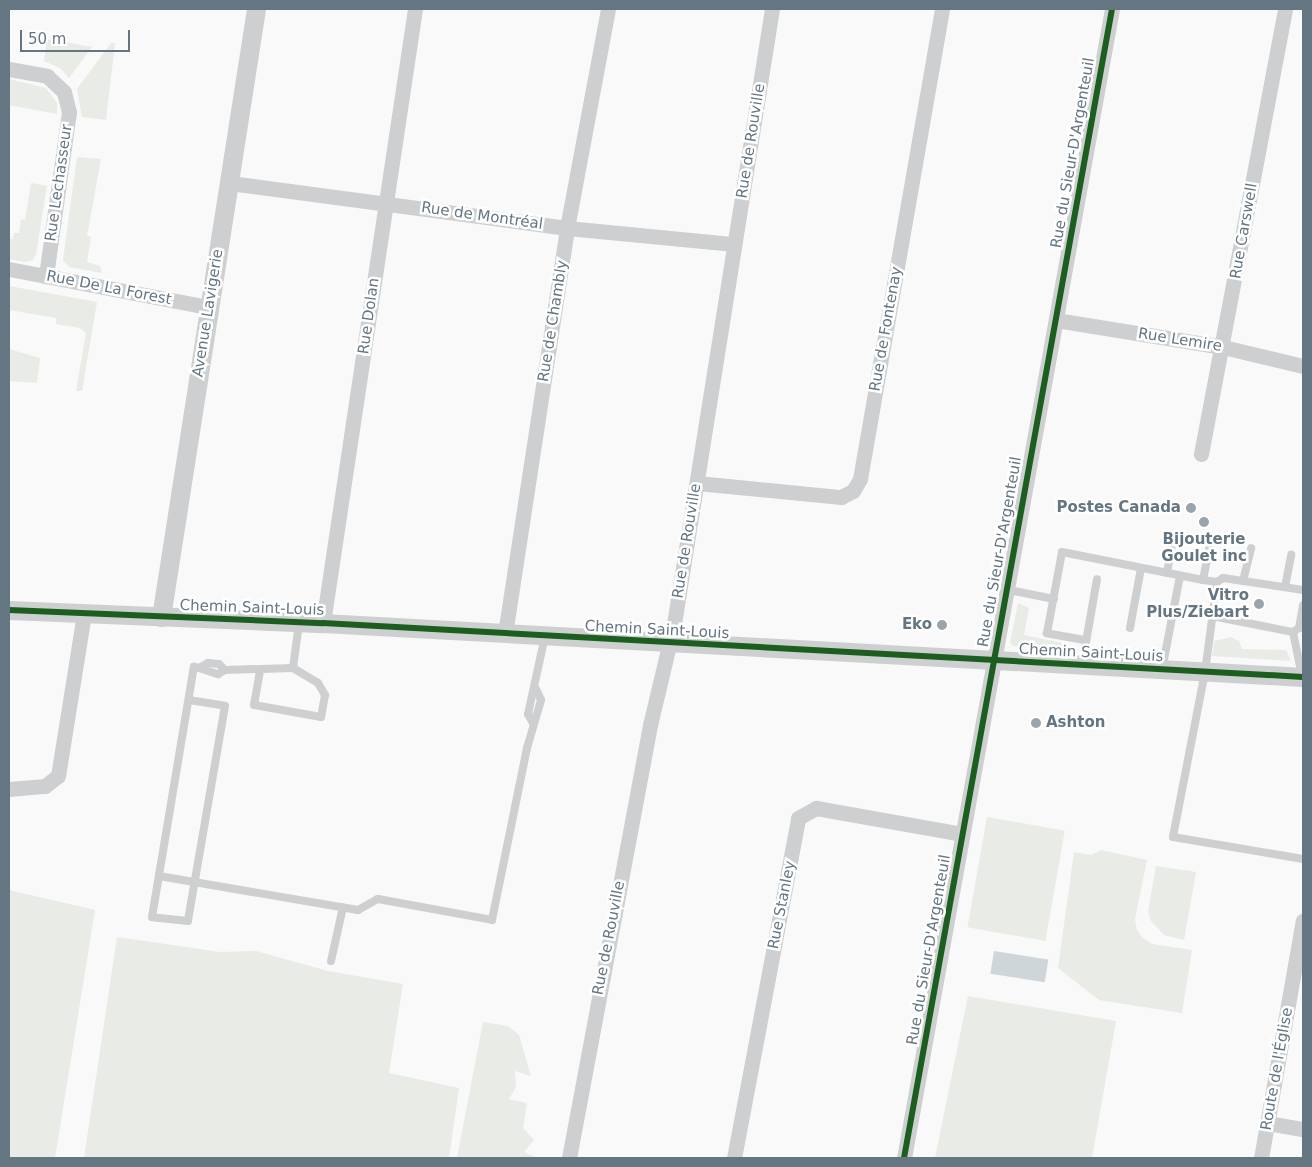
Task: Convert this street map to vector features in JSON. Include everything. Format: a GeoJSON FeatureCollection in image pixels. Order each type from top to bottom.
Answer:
{"type":"FeatureCollection","features":[{"type":"Feature","properties":{"kind":"street","name":"Avenue Lavigerie"},"geometry":{"type":"LineString","coordinates":[[160,617],[256,9]]}},
{"type":"Feature","properties":{"kind":"street","name":"Rue Dolan"},"geometry":{"type":"LineString","coordinates":[[323,624],[414,9]]}},
{"type":"Feature","properties":{"kind":"street","name":"Rue de Chambly"},"geometry":{"type":"LineString","coordinates":[[504,634],[567,228],[608,9]]}},
{"type":"Feature","properties":{"kind":"street","name":"Rue de Rouville"},"geometry":{"type":"LineString","coordinates":[[569,1158],[650,724],[670,643],[772,9]]}},
{"type":"Feature","properties":{"kind":"street","name":"Rue de Fontenay"},"geometry":{"type":"LineString","coordinates":[[697,483],[842,497],[853,491],[860,479],[942,9]]}},
{"type":"Feature","properties":{"kind":"street","name":"Rue du Sieur-D'Argenteuil"},"geometry":{"type":"LineString","coordinates":[[904,1158],[1004,589],[1056,320],[1112,9]]}},
{"type":"Feature","properties":{"kind":"street","name":"Rue Carswell"},"geometry":{"type":"LineString","coordinates":[[1201,454],[1223,347],[1284,9]]}},
{"type":"Feature","properties":{"kind":"street","name":"Rue Lechasseur"},"geometry":{"type":"LineString","coordinates":[[9,69],[47,76],[64,92],[68,112],[46,276]]}},
{"type":"Feature","properties":{"kind":"street","name":"Rue de Montréal"},"geometry":{"type":"LineString","coordinates":[[230,183],[567,228],[734,244]]}},
{"type":"Feature","properties":{"kind":"street","name":"Rue De La Forest"},"geometry":{"type":"LineString","coordinates":[[9,269],[208,307]]}},
{"type":"Feature","properties":{"kind":"street","name":"Rue Lemire"},"geometry":{"type":"LineString","coordinates":[[1056,320],[1223,347],[1303,366]]}},
{"type":"Feature","properties":{"kind":"street","name":"Chemin Saint-Louis"},"geometry":{"type":"LineString","coordinates":[[9,610],[323,624],[1303,677]]}},
{"type":"Feature","properties":{"kind":"street"},"geometry":{"type":"LineString","coordinates":[[9,789],[45,786],[58,776],[84,614]]}},
{"type":"Feature","properties":{"kind":"street","name":"Rue Stanley"},"geometry":{"type":"LineString","coordinates":[[734,1158],[798,818],[816,808],[962,834]]}},
{"type":"Feature","properties":{"kind":"street","name":"Route de l'Église"},"geometry":{"type":"LineString","coordinates":[[1261,1158],[1303,925]]}},
{"type":"Feature","properties":{"kind":"street"},"geometry":{"type":"LineString","coordinates":[[1268,1123],[1303,1129]]}},
{"type":"Feature","properties":{"kind":"lane"},"geometry":{"type":"LineString","coordinates":[[1167,573],[1174,535]]}},
{"type":"Feature","properties":{"kind":"lane"},"geometry":{"type":"LineString","coordinates":[[1203,580],[1210,543]]}},
{"type":"Feature","properties":{"kind":"lane"},"geometry":{"type":"LineString","coordinates":[[1243,581],[1251,548]]}},
{"type":"Feature","properties":{"kind":"lane"},"geometry":{"type":"LineString","coordinates":[[1085,640],[1047,633],[1062,552],[1203,580],[1217,582],[1223,578],[1303,590]]}},
{"type":"Feature","properties":{"kind":"lane"},"geometry":{"type":"LineString","coordinates":[[1286,587],[1291,555]]}},
{"type":"Feature","properties":{"kind":"lane"},"geometry":{"type":"LineString","coordinates":[[1130,628],[1141,568]]}},
{"type":"Feature","properties":{"kind":"lane"},"geometry":{"type":"LineString","coordinates":[[1162,670],[1180,576]]}},
{"type":"Feature","properties":{"kind":"lane"},"geometry":{"type":"LineString","coordinates":[[1082,665],[1097,579]]}},
{"type":"Feature","properties":{"kind":"lane"},"geometry":{"type":"LineString","coordinates":[[1217,582],[1205,672],[1173,837],[1303,859]]}},
{"type":"Feature","properties":{"kind":"lane"},"geometry":{"type":"LineString","coordinates":[[1004,589],[1054,599]]}},
{"type":"Feature","properties":{"kind":"lane"},"geometry":{"type":"LineString","coordinates":[[1212,616],[1293,632],[1299,628],[1303,605]]}},
{"type":"Feature","properties":{"kind":"lane"},"geometry":{"type":"LineString","coordinates":[[293,668],[299,623]]}},
{"type":"Feature","properties":{"kind":"lane"},"geometry":{"type":"LineString","coordinates":[[1293,632],[1303,677]]}},
{"type":"Feature","properties":{"kind":"lane"},"geometry":{"type":"LineString","coordinates":[[158,876],[358,910],[378,899],[492,920],[533,723],[541,699],[536,689],[545,636]]}},
{"type":"Feature","properties":{"kind":"lane"},"geometry":{"type":"LineString","coordinates":[[189,700],[225,706],[188,921],[152,917],[194,667],[199,668],[208,663],[220,664],[225,670],[260,671],[293,668],[318,683],[324,695],[321,717],[254,705],[260,671]]}},
{"type":"Feature","properties":{"kind":"lane"},"geometry":{"type":"LineString","coordinates":[[331,961],[343,907]]}},
{"type":"Feature","properties":{"kind":"shaded area"},"geometry":{"type":"Polygon","coordinates":[[[47,39],[92,47],[69,78],[60,68],[44,61],[47,39]]]}},
{"type":"Feature","properties":{"kind":"shaded area"},"geometry":{"type":"Polygon","coordinates":[[[111,43],[115,43],[106,120],[82,117],[77,89],[111,43]]]}},
{"type":"Feature","properties":{"kind":"shaded area"},"geometry":{"type":"Polygon","coordinates":[[[9,79],[46,88],[57,103],[57,114],[9,105],[9,79]]]}},
{"type":"Feature","properties":{"kind":"shaded area"},"geometry":{"type":"Polygon","coordinates":[[[77,157],[101,159],[87,236],[91,237],[87,262],[100,266],[102,273],[69,267],[63,260],[77,157]]]}},
{"type":"Feature","properties":{"kind":"shaded area"},"geometry":{"type":"Polygon","coordinates":[[[31,183],[47,186],[36,254],[33,260],[26,262],[9,259],[9,239],[13,239],[14,233],[19,233],[21,219],[25,220],[31,183]]]}},
{"type":"Feature","properties":{"kind":"shaded area"},"geometry":{"type":"Polygon","coordinates":[[[9,286],[97,302],[82,391],[76,391],[86,333],[80,328],[56,324],[56,318],[9,310],[9,286]]]}},
{"type":"Feature","properties":{"kind":"shaded area"},"geometry":{"type":"Polygon","coordinates":[[[9,349],[40,358],[37,383],[9,381],[9,349]]]}},
{"type":"Feature","properties":{"kind":"shaded area"},"geometry":{"type":"Polygon","coordinates":[[[1018,603],[1029,608],[1024,635],[1067,644],[1071,650],[1013,646],[1010,642],[1018,603]]]}},
{"type":"Feature","properties":{"kind":"shaded area"},"geometry":{"type":"Polygon","coordinates":[[[1231,637],[1239,641],[1242,649],[1286,650],[1291,661],[1212,656],[1214,641],[1231,637]]]}},
{"type":"Feature","properties":{"kind":"shaded area"},"geometry":{"type":"Polygon","coordinates":[[[987,817],[1065,831],[1045,941],[968,927],[987,817]]]}},
{"type":"Feature","properties":{"kind":"shaded area"},"geometry":{"type":"Polygon","coordinates":[[[1101,850],[1147,860],[1135,919],[1137,930],[1143,938],[1152,944],[1192,950],[1182,1013],[1099,1000],[1058,968],[1074,852],[1091,855],[1101,850]]]}},
{"type":"Feature","properties":{"kind":"shaded area"},"geometry":{"type":"Polygon","coordinates":[[[1156,866],[1196,872],[1184,940],[1164,935],[1151,921],[1148,911],[1156,866]]]}},
{"type":"Feature","properties":{"kind":"shaded area"},"geometry":{"type":"Polygon","coordinates":[[[9,890],[95,910],[55,1158],[9,1158],[9,890]]]}},
{"type":"Feature","properties":{"kind":"shaded area"},"geometry":{"type":"Polygon","coordinates":[[[117,937],[220,952],[256,951],[328,971],[403,984],[389,1073],[459,1088],[449,1158],[84,1158],[117,937]]]}},
{"type":"Feature","properties":{"kind":"shaded area"},"geometry":{"type":"Polygon","coordinates":[[[994,951],[1048,960],[1045,982],[990,974],[994,951]]]}},
{"type":"Feature","properties":{"kind":"shaded area"},"geometry":{"type":"Polygon","coordinates":[[[968,996],[1116,1021],[1092,1158],[935,1158],[968,996]]]}},
{"type":"Feature","properties":{"kind":"shaded area"},"geometry":{"type":"Polygon","coordinates":[[[483,1022],[508,1026],[519,1035],[531,1076],[515,1071],[516,1087],[509,1099],[527,1103],[523,1128],[534,1140],[524,1152],[537,1158],[457,1158],[483,1022]]]}},
{"type":"Feature","properties":{"kind":"cycle path"},"geometry":{"type":"LineString","coordinates":[[904,1158],[1112,9]]}},
{"type":"Feature","properties":{"kind":"cycle path"},"geometry":{"type":"LineString","coordinates":[[9,610],[323,623],[1303,677]]}},
{"type":"Feature","properties":{"kind":"place","name":"Postes Canada"},"geometry":{"type":"Point","coordinates":[1191,508]}},
{"type":"Feature","properties":{"kind":"place","name":"Bijouterie Goulet inc"},"geometry":{"type":"Point","coordinates":[1204,522]}},
{"type":"Feature","properties":{"kind":"place","name":"Vitro Plus/Ziebart"},"geometry":{"type":"Point","coordinates":[1259,604]}},
{"type":"Feature","properties":{"kind":"place","name":"Eko"},"geometry":{"type":"Point","coordinates":[942,625]}},
{"type":"Feature","properties":{"kind":"place","name":"Ashton"},"geometry":{"type":"Point","coordinates":[1036,723]}}]}
